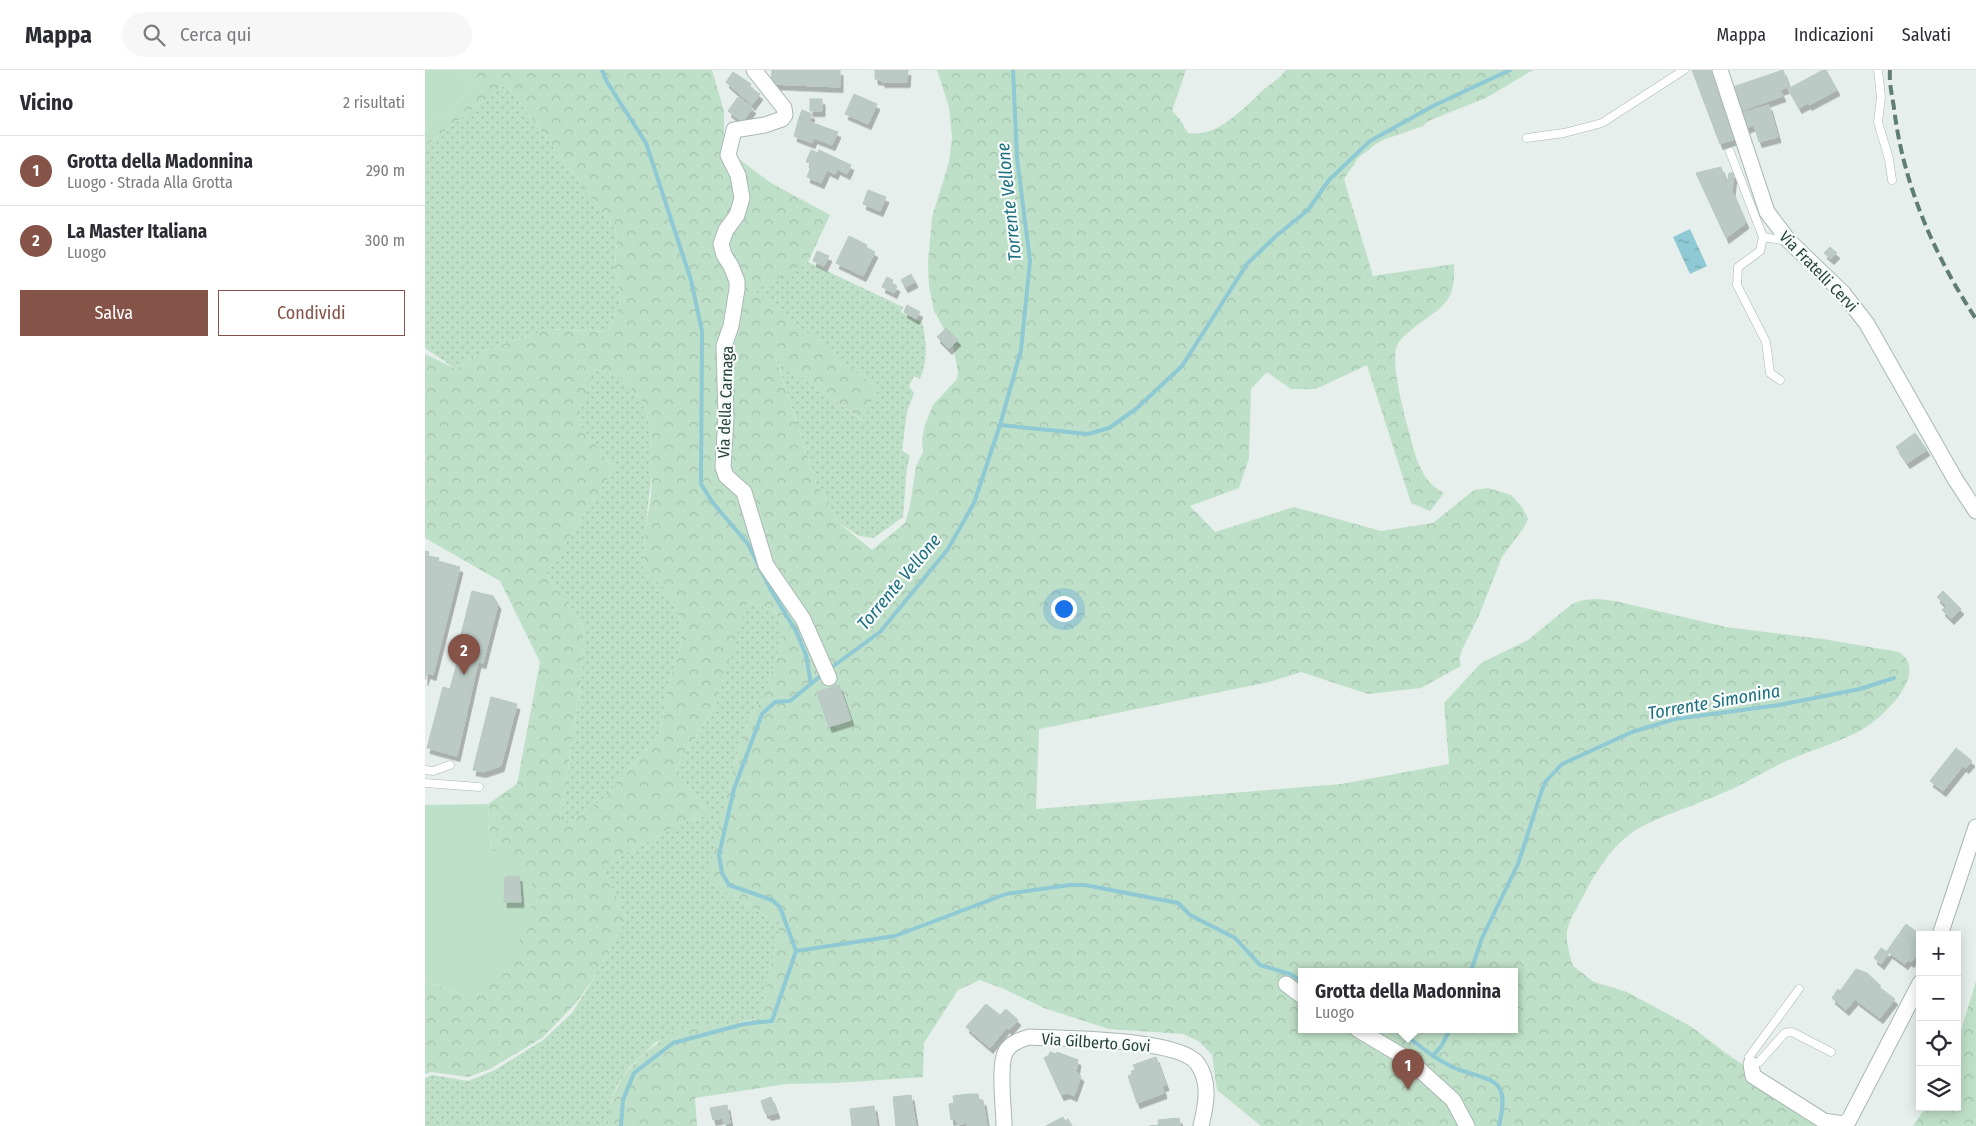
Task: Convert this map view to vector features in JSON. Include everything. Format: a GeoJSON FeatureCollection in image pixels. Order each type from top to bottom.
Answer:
{"type":"FeatureCollection","features":[{"type":"Feature","properties":{"kind":"street","name":"Via della Carnaga"},"geometry":{"type":"LineString","coordinates":[[754,70],[784,108],[785,115],[782,119],[765,124],[734,130],[728,155],[738,175],[742,198],[737,215],[726,230],[721,244],[724,255],[737,281],[731,326],[724,346],[726,417],[723,467],[726,476],[744,492],[766,565],[803,619],[829,678]]}},
{"type":"Feature","properties":{"kind":"street","name":"Via Fratelli Cervi"},"geometry":{"type":"LineString","coordinates":[[1720,70],[1763,202],[1773,222],[1789,242],[1854,306],[1867,324],[1955,479],[1976,511]]}},
{"type":"Feature","properties":{"kind":"street"},"geometry":{"type":"LineString","coordinates":[[1941,931],[1976,827]]}},
{"type":"Feature","properties":{"kind":"street"},"geometry":{"type":"LineString","coordinates":[[1286,984],[1298,993]]}},
{"type":"Feature","properties":{"kind":"street"},"geometry":{"type":"LineString","coordinates":[[1751,1064],[1753,1076],[1824,1121],[1843,1124],[1849,1120],[1916,991]]}},
{"type":"Feature","properties":{"kind":"street"},"geometry":{"type":"LineString","coordinates":[[1364,1033],[1409,1060],[1453,1100],[1467,1126]]}},
{"type":"Feature","properties":{"kind":"street","name":"Via Gilberto Govi"},"geometry":{"type":"LineString","coordinates":[[1004,1126],[1002,1062],[1006,1052],[1015,1042],[1029,1037],[1150,1044],[1177,1050],[1191,1057],[1198,1065],[1205,1083],[1207,1100],[1201,1126]]}},
{"type":"Feature","properties":{"kind":"lane"},"geometry":{"type":"LineString","coordinates":[[1527,138],[1564,133],[1602,123],[1685,70]]}},
{"type":"Feature","properties":{"kind":"lane"},"geometry":{"type":"LineString","coordinates":[[1878,70],[1881,97],[1878,122],[1889,159],[1892,180]]}},
{"type":"Feature","properties":{"kind":"lane"},"geometry":{"type":"LineString","coordinates":[[1730,152],[1763,237],[1760,251],[1738,267],[1737,285],[1766,342],[1770,373],[1780,380]]}},
{"type":"Feature","properties":{"kind":"lane"},"geometry":{"type":"LineString","coordinates":[[1763,237],[1789,242]]}},
{"type":"Feature","properties":{"kind":"lane"},"geometry":{"type":"LineString","coordinates":[[425,770],[433,771],[450,766]]}},
{"type":"Feature","properties":{"kind":"lane"},"geometry":{"type":"LineString","coordinates":[[425,783],[479,787]]}},
{"type":"Feature","properties":{"kind":"lane"},"geometry":{"type":"LineString","coordinates":[[1799,989],[1749,1057],[1751,1064],[1759,1062],[1785,1033],[1791,1032],[1831,1052]]}},
{"type":"Feature","properties":{"kind":"green space"},"geometry":{"type":"Polygon","coordinates":[[[425,70],[458,70],[475,87],[425,130],[425,70]]]}},
{"type":"Feature","properties":{"kind":"green space"},"geometry":{"type":"Polygon","coordinates":[[[458,70],[712,70],[724,111],[724,148],[771,183],[830,215],[808,262],[755,291],[878,389],[862,420],[776,359],[817,485],[839,523],[872,550],[905,523],[910,506],[916,466],[923,452],[922,439],[925,425],[933,405],[957,379],[958,373],[953,345],[934,311],[929,286],[928,263],[932,217],[949,162],[952,138],[949,107],[937,70],[1186,70],[1172,111],[1179,118],[1188,133],[1198,133],[1208,131],[1227,122],[1286,70],[1533,70],[1486,98],[1428,121],[1423,126],[1380,141],[1358,158],[1344,179],[1373,276],[1454,264],[1454,278],[1449,298],[1444,305],[1403,337],[1396,349],[1395,359],[1398,387],[1416,457],[1426,478],[1438,490],[1444,493],[1430,511],[1411,503],[1367,365],[1316,389],[1291,389],[1267,372],[1251,389],[1249,458],[1239,488],[1190,506],[1215,532],[1294,507],[1381,531],[1433,523],[1474,490],[1488,488],[1511,495],[1522,507],[1528,519],[1502,557],[1480,613],[1462,650],[1459,659],[1461,666],[1421,688],[1368,694],[1301,672],[1269,682],[1039,729],[1036,809],[1341,784],[1449,764],[1444,703],[1481,663],[1528,640],[1572,604],[1583,600],[1615,601],[1726,627],[1823,639],[1899,652],[1907,660],[1909,670],[1907,681],[1902,692],[1876,720],[1848,737],[1784,762],[1731,789],[1659,818],[1628,835],[1603,863],[1568,925],[1568,945],[1573,966],[1594,982],[1627,992],[1692,1027],[1723,1051],[1831,1126],[1261,1126],[1217,1090],[1212,1055],[1200,1042],[1183,1034],[1109,1029],[1044,1008],[980,980],[958,990],[924,1043],[923,1077],[836,1083],[787,1084],[695,1098],[697,1126],[608,1126],[612,1102],[621,1080],[636,1062],[665,1038],[684,1028],[741,1023],[760,1018],[780,923],[733,898],[708,875],[734,765],[747,724],[762,700],[782,641],[783,629],[775,611],[747,602],[714,709],[675,769],[710,815],[685,821],[602,866],[626,919],[594,978],[576,1003],[542,1038],[490,1069],[468,1077],[431,1072],[425,1074],[425,982],[463,994],[491,850],[488,804],[517,784],[540,662],[500,581],[425,538],[425,354],[456,369],[483,351],[549,329],[607,332],[621,304],[615,267],[617,239],[615,229],[506,84],[425,146],[425,130],[475,87],[458,70]],[[594,369],[577,421],[614,469],[546,573],[584,627],[581,681],[560,823],[566,824],[603,799],[660,734],[668,686],[684,635],[679,615],[665,589],[655,579],[650,578],[643,567],[645,531],[651,496],[650,429],[645,406],[621,376],[594,369]]]}},
{"type":"Feature","properties":{"kind":"green space"},"geometry":{"type":"Polygon","coordinates":[[[506,84],[615,229],[617,239],[615,267],[621,304],[607,332],[549,329],[483,351],[456,369],[425,348],[425,146],[506,84]]]}},
{"type":"Feature","properties":{"kind":"green space"},"geometry":{"type":"Polygon","coordinates":[[[808,262],[903,307],[901,312],[922,322],[926,344],[924,365],[920,379],[914,376],[909,386],[914,393],[907,412],[902,450],[910,456],[907,467],[903,517],[874,538],[859,536],[839,523],[817,485],[776,358],[861,420],[878,389],[754,291],[808,262]]]}},
{"type":"Feature","properties":{"kind":"green space"},"geometry":{"type":"Polygon","coordinates":[[[593,369],[621,376],[645,406],[650,429],[652,472],[643,567],[665,589],[679,615],[684,635],[668,686],[660,734],[603,799],[566,824],[560,823],[581,681],[584,627],[546,573],[614,469],[577,421],[593,369]]]}},
{"type":"Feature","properties":{"kind":"green space"},"geometry":{"type":"Polygon","coordinates":[[[746,602],[775,611],[783,629],[782,641],[762,700],[747,724],[734,765],[721,823],[733,898],[780,923],[760,1018],[696,1031],[656,1042],[630,1067],[617,1086],[611,1101],[608,1126],[425,1126],[425,1078],[432,1075],[468,1081],[495,1070],[543,1040],[572,1013],[594,978],[626,919],[602,866],[685,821],[710,815],[675,769],[714,709],[746,602]]]}},
{"type":"Feature","properties":{"kind":"green space"},"geometry":{"type":"Polygon","coordinates":[[[488,804],[491,850],[509,853],[533,875],[531,910],[518,946],[500,981],[463,994],[425,982],[425,805],[488,804]]]}},
{"type":"Feature","properties":{"kind":"green space"},"geometry":{"type":"Polygon","coordinates":[[[1976,981],[1976,1126],[1913,1126],[1923,1111],[1961,1111],[1961,1031],[1976,981]]]}},
{"type":"Feature","properties":{"kind":"water"},"geometry":{"type":"Polygon","coordinates":[[[1690,229],[1707,266],[1690,274],[1673,237],[1690,229]]]}},
{"type":"Feature","properties":{"kind":"building"},"geometry":{"type":"Polygon","coordinates":[[[772,70],[840,70],[840,87],[771,84],[772,70]]]}},
{"type":"Feature","properties":{"kind":"building"},"geometry":{"type":"Polygon","coordinates":[[[875,70],[908,70],[907,82],[882,82],[882,80],[875,79],[875,70]]]}},
{"type":"Feature","properties":{"kind":"building"},"geometry":{"type":"Polygon","coordinates":[[[1692,70],[1716,70],[1741,137],[1720,144],[1692,70]]]}},
{"type":"Feature","properties":{"kind":"building"},"geometry":{"type":"Polygon","coordinates":[[[1783,70],[1789,87],[1780,90],[1783,96],[1741,111],[1733,87],[1783,70]]]}},
{"type":"Feature","properties":{"kind":"building"},"geometry":{"type":"Polygon","coordinates":[[[1826,70],[1837,90],[1809,105],[1808,103],[1799,108],[1788,89],[1826,70]]]}},
{"type":"Feature","properties":{"kind":"building"},"geometry":{"type":"Polygon","coordinates":[[[733,72],[751,84],[749,87],[760,94],[752,105],[726,82],[733,72]]]}},
{"type":"Feature","properties":{"kind":"building"},"geometry":{"type":"Polygon","coordinates":[[[854,94],[877,104],[868,124],[845,114],[854,94]]]}},
{"type":"Feature","properties":{"kind":"building"},"geometry":{"type":"Polygon","coordinates":[[[738,97],[753,108],[742,122],[728,111],[738,97]]]}},
{"type":"Feature","properties":{"kind":"building"},"geometry":{"type":"Polygon","coordinates":[[[810,99],[822,99],[822,111],[810,111],[810,99]]]}},
{"type":"Feature","properties":{"kind":"building"},"geometry":{"type":"Polygon","coordinates":[[[1769,105],[1778,137],[1759,142],[1754,125],[1743,129],[1739,114],[1769,105]]]}},
{"type":"Feature","properties":{"kind":"building"},"geometry":{"type":"Polygon","coordinates":[[[802,110],[812,114],[809,122],[799,118],[802,110]]]}},
{"type":"Feature","properties":{"kind":"building"},"geometry":{"type":"Polygon","coordinates":[[[799,118],[838,132],[832,145],[814,138],[812,143],[794,136],[799,118]]]}},
{"type":"Feature","properties":{"kind":"building"},"geometry":{"type":"Polygon","coordinates":[[[811,150],[818,153],[819,150],[851,165],[847,174],[837,169],[835,174],[827,170],[821,183],[807,177],[812,164],[806,162],[811,150]]]}},
{"type":"Feature","properties":{"kind":"building"},"geometry":{"type":"Polygon","coordinates":[[[1721,167],[1727,185],[1729,173],[1734,173],[1732,191],[1746,223],[1726,238],[1696,173],[1721,167]]]}},
{"type":"Feature","properties":{"kind":"building"},"geometry":{"type":"Polygon","coordinates":[[[868,190],[886,197],[880,211],[863,204],[868,190]]]}},
{"type":"Feature","properties":{"kind":"building"},"geometry":{"type":"Polygon","coordinates":[[[849,236],[867,245],[866,247],[875,252],[863,276],[836,263],[849,236]]]}},
{"type":"Feature","properties":{"kind":"building"},"geometry":{"type":"Polygon","coordinates":[[[1830,247],[1837,253],[1831,259],[1824,253],[1830,247]]]}},
{"type":"Feature","properties":{"kind":"building"},"geometry":{"type":"Polygon","coordinates":[[[817,251],[829,256],[824,266],[813,261],[817,251]]]}},
{"type":"Feature","properties":{"kind":"building"},"geometry":{"type":"Polygon","coordinates":[[[911,274],[915,282],[905,287],[901,280],[911,274]]]}},
{"type":"Feature","properties":{"kind":"building"},"geometry":{"type":"Polygon","coordinates":[[[887,277],[893,280],[891,284],[897,286],[894,293],[882,287],[887,277]]]}},
{"type":"Feature","properties":{"kind":"building"},"geometry":{"type":"Polygon","coordinates":[[[907,305],[920,312],[916,319],[904,312],[907,305]]]}},
{"type":"Feature","properties":{"kind":"building"},"geometry":{"type":"Polygon","coordinates":[[[946,328],[958,340],[949,349],[937,337],[946,328]]]}},
{"type":"Feature","properties":{"kind":"building"},"geometry":{"type":"Polygon","coordinates":[[[1915,433],[1927,450],[1907,463],[1896,447],[1915,433]]]}},
{"type":"Feature","properties":{"kind":"building"},"geometry":{"type":"Polygon","coordinates":[[[425,551],[429,552],[428,556],[439,558],[438,561],[460,567],[433,675],[427,673],[425,680],[425,551]]]}},
{"type":"Feature","properties":{"kind":"building"},"geometry":{"type":"Polygon","coordinates":[[[472,591],[493,596],[498,604],[483,663],[478,662],[457,756],[427,748],[443,687],[450,689],[458,659],[455,658],[472,591]]]}},
{"type":"Feature","properties":{"kind":"building"},"geometry":{"type":"Polygon","coordinates":[[[1943,591],[1961,609],[1951,619],[1942,610],[1946,606],[1937,597],[1943,591]]]}},
{"type":"Feature","properties":{"kind":"building"},"geometry":{"type":"Polygon","coordinates":[[[839,685],[851,720],[829,727],[817,692],[839,685]]]}},
{"type":"Feature","properties":{"kind":"building"},"geometry":{"type":"Polygon","coordinates":[[[491,697],[517,704],[501,766],[483,772],[473,770],[491,697]]]}},
{"type":"Feature","properties":{"kind":"building"},"geometry":{"type":"Polygon","coordinates":[[[1956,748],[1972,761],[1966,768],[1963,766],[1943,791],[1930,781],[1956,748]]]}},
{"type":"Feature","properties":{"kind":"building"},"geometry":{"type":"Polygon","coordinates":[[[519,876],[521,902],[504,902],[505,877],[519,876]]]}},
{"type":"Feature","properties":{"kind":"building"},"geometry":{"type":"Polygon","coordinates":[[[1906,924],[1916,931],[1916,956],[1911,962],[1908,960],[1905,964],[1887,951],[1906,924]]]}},
{"type":"Feature","properties":{"kind":"building"},"geometry":{"type":"Polygon","coordinates":[[[1881,948],[1889,953],[1881,964],[1874,958],[1881,948]]]}},
{"type":"Feature","properties":{"kind":"building"},"geometry":{"type":"Polygon","coordinates":[[[1856,969],[1867,973],[1881,986],[1879,987],[1871,981],[1846,1010],[1832,998],[1838,989],[1840,991],[1856,969]]]}},
{"type":"Feature","properties":{"kind":"building"},"geometry":{"type":"Polygon","coordinates":[[[1871,981],[1895,999],[1880,1018],[1856,1000],[1871,981]]]}},
{"type":"Feature","properties":{"kind":"building"},"geometry":{"type":"Polygon","coordinates":[[[986,1004],[1000,1015],[1006,1009],[1018,1020],[1009,1030],[1007,1027],[990,1048],[966,1027],[986,1004]]]}},
{"type":"Feature","properties":{"kind":"building"},"geometry":{"type":"Polygon","coordinates":[[[1050,1052],[1056,1054],[1057,1052],[1078,1060],[1076,1072],[1081,1076],[1074,1096],[1067,1093],[1061,1095],[1044,1058],[1050,1052]]]}},
{"type":"Feature","properties":{"kind":"building"},"geometry":{"type":"Polygon","coordinates":[[[1156,1057],[1166,1085],[1162,1086],[1164,1093],[1137,1103],[1128,1076],[1132,1074],[1131,1071],[1135,1070],[1133,1065],[1156,1057]]]}},
{"type":"Feature","properties":{"kind":"building"},"geometry":{"type":"Polygon","coordinates":[[[978,1094],[979,1101],[983,1100],[987,1126],[967,1126],[966,1123],[958,1125],[955,1119],[951,1120],[949,1104],[954,1103],[953,1096],[978,1094]]]}},
{"type":"Feature","properties":{"kind":"building"},"geometry":{"type":"Polygon","coordinates":[[[911,1095],[916,1126],[896,1126],[893,1097],[911,1095]]]}},
{"type":"Feature","properties":{"kind":"building"},"geometry":{"type":"Polygon","coordinates":[[[771,1097],[777,1113],[768,1115],[768,1113],[765,1113],[761,1101],[771,1097]]]}},
{"type":"Feature","properties":{"kind":"building"},"geometry":{"type":"Polygon","coordinates":[[[727,1105],[730,1123],[724,1124],[723,1118],[713,1120],[710,1108],[727,1105]]]}},
{"type":"Feature","properties":{"kind":"building"},"geometry":{"type":"Polygon","coordinates":[[[874,1106],[877,1126],[852,1126],[850,1109],[874,1106]]]}},
{"type":"Feature","properties":{"kind":"building"},"geometry":{"type":"Polygon","coordinates":[[[1063,1117],[1065,1121],[1068,1119],[1072,1126],[1046,1126],[1063,1117]]]}},
{"type":"Feature","properties":{"kind":"building"},"geometry":{"type":"Polygon","coordinates":[[[1179,1118],[1180,1126],[1149,1126],[1159,1125],[1158,1120],[1179,1118]]]}},
{"type":"Feature","properties":{"kind":"waterway"},"geometry":{"type":"LineString","coordinates":[[602,70],[607,82],[646,143],[691,280],[702,331],[701,484],[713,503],[748,544],[771,590],[796,631],[806,655],[811,684]]}},
{"type":"Feature","properties":{"kind":"waterway","name":"Torrente Vellone"},"geometry":{"type":"LineString","coordinates":[[828,670],[880,632],[948,549],[974,503],[1000,425],[1021,350],[1030,261],[1017,158],[1013,70]]}},
{"type":"Feature","properties":{"kind":"waterway"},"geometry":{"type":"LineString","coordinates":[[1000,425],[1088,434],[1109,428],[1136,409],[1182,366],[1247,264],[1276,236],[1308,210],[1329,180],[1370,141],[1433,106],[1510,70]]}},
{"type":"Feature","properties":{"kind":"waterway","name":"Torrente Vellone"},"geometry":{"type":"LineString","coordinates":[[621,1126],[623,1100],[634,1073],[673,1043],[744,1024],[772,1021],[796,951],[780,907],[772,900],[729,885],[722,873],[719,855],[734,789],[762,714],[775,702],[790,701],[823,674]]}},
{"type":"Feature","properties":{"kind":"waterway","name":"Torrente Simonina"},"geometry":{"type":"LineString","coordinates":[[1472,968],[1482,938],[1518,864],[1542,790],[1546,781],[1562,764],[1632,732],[1675,719],[1779,705],[1860,689],[1894,678]]}},
{"type":"Feature","properties":{"kind":"waterway","name":"Torrente Simonina"},"geometry":{"type":"LineString","coordinates":[[796,951],[895,936],[1006,894],[1070,885],[1085,885],[1178,903],[1190,915],[1235,938],[1260,965],[1290,974],[1298,979]]}},
{"type":"Feature","properties":{"kind":"waterway","name":"Torrente Simonina"},"geometry":{"type":"LineString","coordinates":[[1402,1033],[1433,1056],[1442,1045],[1448,1033]]}},
{"type":"Feature","properties":{"kind":"waterway"},"geometry":{"type":"LineString","coordinates":[[1433,1056],[1454,1068],[1490,1080],[1497,1085],[1503,1099],[1499,1126]]}},
{"type":"Feature","properties":{"kind":"railway"},"geometry":{"type":"LineString","coordinates":[[1890,70],[1898,136],[1913,191],[1934,244],[1976,319]]}},
{"type":"Feature","properties":{"kind":"place","name":"La Master Italiana"},"geometry":{"type":"Point","coordinates":[464,675]}},
{"type":"Feature","properties":{"kind":"place","name":"Grotta della Madonnina"},"geometry":{"type":"Point","coordinates":[1408,1090]}}]}
